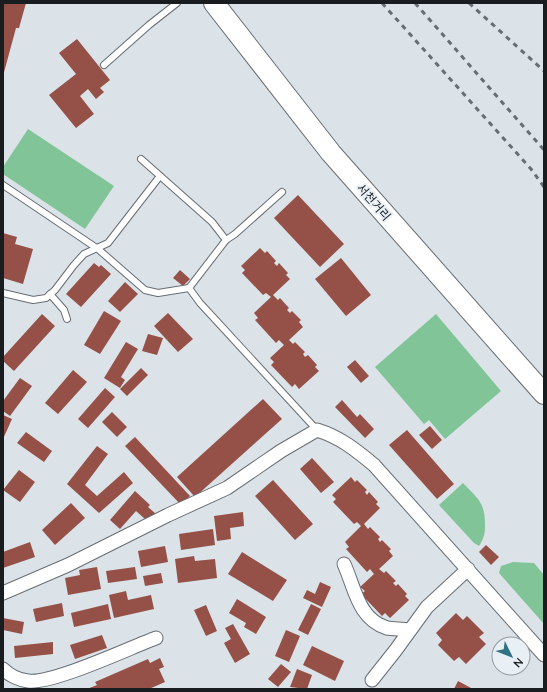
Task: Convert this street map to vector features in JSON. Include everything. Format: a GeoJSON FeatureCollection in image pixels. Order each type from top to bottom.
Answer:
{"type":"FeatureCollection","features":[{"type":"Feature","properties":{"kind":"main road","name":"서천거리"},"geometry":{"type":"LineString","coordinates":[[214,3],[331,153],[544,394]]}},
{"type":"Feature","properties":{"kind":"street"},"geometry":{"type":"LineString","coordinates":[[3,593],[68,566],[168,515],[227,488],[281,451],[317,430],[330,434],[352,446],[374,465],[544,655]]}},
{"type":"Feature","properties":{"kind":"street"},"geometry":{"type":"LineString","coordinates":[[344,564],[355,596],[362,609],[372,621],[387,628],[409,630]]}},
{"type":"Feature","properties":{"kind":"street"},"geometry":{"type":"LineString","coordinates":[[372,680],[427,607],[468,569]]}},
{"type":"Feature","properties":{"kind":"street"},"geometry":{"type":"LineString","coordinates":[[3,669],[9,674],[28,681],[51,679],[156,638]]}},
{"type":"Feature","properties":{"kind":"lane"},"geometry":{"type":"LineString","coordinates":[[104,65],[149,25],[178,3]]}},
{"type":"Feature","properties":{"kind":"lane"},"geometry":{"type":"LineString","coordinates":[[141,159],[212,222],[226,240]]}},
{"type":"Feature","properties":{"kind":"lane"},"geometry":{"type":"LineString","coordinates":[[3,292],[33,300],[46,298],[84,254],[98,249],[108,243],[160,176]]}},
{"type":"Feature","properties":{"kind":"lane"},"geometry":{"type":"LineString","coordinates":[[3,185],[98,249],[145,290],[158,293],[189,288],[226,240],[235,234],[282,192]]}},
{"type":"Feature","properties":{"kind":"lane"},"geometry":{"type":"LineString","coordinates":[[189,288],[317,430]]}},
{"type":"Feature","properties":{"kind":"lane"},"geometry":{"type":"LineString","coordinates":[[50,294],[64,310],[67,319]]}},
{"type":"Feature","properties":{"kind":"green space"},"geometry":{"type":"Polygon","coordinates":[[[28,129],[114,186],[85,229],[3,174],[3,167],[28,129]]]}},
{"type":"Feature","properties":{"kind":"green space"},"geometry":{"type":"Polygon","coordinates":[[[436,314],[501,391],[445,439],[429,420],[424,424],[375,367],[436,314]]]}},
{"type":"Feature","properties":{"kind":"green space"},"geometry":{"type":"Polygon","coordinates":[[[463,483],[480,501],[484,511],[485,531],[479,546],[474,543],[439,505],[463,483]]]}},
{"type":"Feature","properties":{"kind":"green space"},"geometry":{"type":"Polygon","coordinates":[[[513,562],[534,563],[544,575],[544,624],[499,573],[501,566],[513,562]]]}},
{"type":"Feature","properties":{"kind":"building"},"geometry":{"type":"Polygon","coordinates":[[[3,3],[26,3],[19,28],[16,28],[3,76],[3,3]]]}},
{"type":"Feature","properties":{"kind":"building"},"geometry":{"type":"Polygon","coordinates":[[[77,39],[110,80],[100,88],[104,92],[96,99],[88,89],[80,96],[94,114],[76,128],[49,95],[76,74],[59,53],[77,39]]]}},
{"type":"Feature","properties":{"kind":"building"},"geometry":{"type":"Polygon","coordinates":[[[298,195],[344,244],[320,267],[274,218],[298,195]]]}},
{"type":"Feature","properties":{"kind":"building"},"geometry":{"type":"Polygon","coordinates":[[[3,233],[17,237],[15,244],[33,249],[23,284],[3,278],[3,233]]]}},
{"type":"Feature","properties":{"kind":"building"},"geometry":{"type":"Polygon","coordinates":[[[260,248],[265,253],[267,251],[276,261],[274,263],[277,266],[279,263],[288,273],[286,275],[290,279],[273,295],[278,300],[280,298],[289,308],[287,310],[290,313],[292,311],[301,320],[299,322],[303,327],[289,340],[293,344],[295,342],[305,352],[303,354],[305,357],[308,355],[317,365],[315,367],[319,371],[299,389],[295,384],[292,387],[271,365],[274,362],[270,358],[284,345],[279,340],[276,343],[255,320],[258,318],[254,313],[271,297],[266,293],[263,295],[242,273],[245,270],[241,266],[260,248]]]}},
{"type":"Feature","properties":{"kind":"building"},"geometry":{"type":"Polygon","coordinates":[[[341,258],[371,295],[346,316],[315,279],[341,258]]]}},
{"type":"Feature","properties":{"kind":"building"},"geometry":{"type":"Polygon","coordinates":[[[94,263],[99,267],[101,265],[111,274],[81,307],[66,294],[94,263]]]}},
{"type":"Feature","properties":{"kind":"building"},"geometry":{"type":"Polygon","coordinates":[[[180,270],[190,279],[183,286],[173,278],[180,270]]]}},
{"type":"Feature","properties":{"kind":"building"},"geometry":{"type":"Polygon","coordinates":[[[125,282],[138,294],[120,312],[108,301],[125,282]]]}},
{"type":"Feature","properties":{"kind":"building"},"geometry":{"type":"Polygon","coordinates":[[[104,311],[121,321],[100,354],[84,345],[104,311]]]}},
{"type":"Feature","properties":{"kind":"building"},"geometry":{"type":"Polygon","coordinates":[[[168,313],[193,339],[178,352],[154,326],[168,313]]]}},
{"type":"Feature","properties":{"kind":"building"},"geometry":{"type":"Polygon","coordinates":[[[42,314],[55,326],[14,371],[3,361],[3,357],[42,314]]]}},
{"type":"Feature","properties":{"kind":"building"},"geometry":{"type":"Polygon","coordinates":[[[148,334],[163,338],[157,355],[142,351],[148,334]]]}},
{"type":"Feature","properties":{"kind":"building"},"geometry":{"type":"Polygon","coordinates":[[[126,342],[138,349],[121,377],[125,380],[120,388],[104,378],[126,342]]]}},
{"type":"Feature","properties":{"kind":"building"},"geometry":{"type":"Polygon","coordinates":[[[355,360],[369,376],[361,383],[347,367],[355,360]]]}},
{"type":"Feature","properties":{"kind":"building"},"geometry":{"type":"Polygon","coordinates":[[[141,368],[148,375],[127,396],[120,389],[141,368]]]}},
{"type":"Feature","properties":{"kind":"building"},"geometry":{"type":"Polygon","coordinates":[[[73,370],[87,382],[58,414],[45,403],[73,370]]]}},
{"type":"Feature","properties":{"kind":"building"},"geometry":{"type":"Polygon","coordinates":[[[20,378],[32,386],[10,416],[3,411],[3,401],[20,378]]]}},
{"type":"Feature","properties":{"kind":"building"},"geometry":{"type":"Polygon","coordinates":[[[105,388],[115,397],[88,428],[78,419],[105,388]]]}},
{"type":"Feature","properties":{"kind":"building"},"geometry":{"type":"Polygon","coordinates":[[[263,399],[282,419],[195,497],[177,477],[263,399]]]}},
{"type":"Feature","properties":{"kind":"building"},"geometry":{"type":"Polygon","coordinates":[[[342,400],[357,417],[360,414],[374,429],[365,438],[335,407],[342,400]]]}},
{"type":"Feature","properties":{"kind":"building"},"geometry":{"type":"Polygon","coordinates":[[[112,412],[127,427],[117,437],[102,422],[112,412]]]}},
{"type":"Feature","properties":{"kind":"building"},"geometry":{"type":"Polygon","coordinates":[[[3,415],[12,419],[3,439],[3,415]]]}},
{"type":"Feature","properties":{"kind":"building"},"geometry":{"type":"Polygon","coordinates":[[[430,426],[442,440],[432,449],[419,435],[430,426]]]}},
{"type":"Feature","properties":{"kind":"building"},"geometry":{"type":"Polygon","coordinates":[[[407,430],[454,484],[437,499],[389,445],[407,430]]]}},
{"type":"Feature","properties":{"kind":"building"},"geometry":{"type":"Polygon","coordinates":[[[26,432],[52,451],[44,462],[17,443],[26,432]]]}},
{"type":"Feature","properties":{"kind":"building"},"geometry":{"type":"Polygon","coordinates":[[[135,437],[190,496],[181,505],[125,446],[135,437]]]}},
{"type":"Feature","properties":{"kind":"building"},"geometry":{"type":"Polygon","coordinates":[[[97,446],[108,454],[85,485],[97,496],[124,472],[133,483],[99,513],[67,484],[97,446]]]}},
{"type":"Feature","properties":{"kind":"building"},"geometry":{"type":"Polygon","coordinates":[[[312,458],[334,482],[321,493],[300,469],[312,458]]]}},
{"type":"Feature","properties":{"kind":"building"},"geometry":{"type":"Polygon","coordinates":[[[19,470],[35,482],[20,502],[3,490],[19,470]]]}},
{"type":"Feature","properties":{"kind":"building"},"geometry":{"type":"Polygon","coordinates":[[[351,477],[355,482],[357,480],[367,490],[365,492],[367,495],[369,492],[378,502],[376,504],[380,508],[364,524],[368,529],[370,527],[380,537],[378,539],[380,542],[382,540],[391,549],[389,551],[393,556],[379,569],[384,573],[386,571],[396,581],[393,583],[396,586],[398,584],[407,594],[405,596],[409,600],[390,618],[385,613],[382,616],[361,594],[365,591],[360,587],[374,574],[370,569],[367,572],[346,549],[349,547],[345,542],[361,526],[357,522],[354,524],[333,502],[336,499],[332,495],[351,477]]]}},
{"type":"Feature","properties":{"kind":"building"},"geometry":{"type":"Polygon","coordinates":[[[273,480],[313,524],[295,540],[255,496],[273,480]]]}},
{"type":"Feature","properties":{"kind":"building"},"geometry":{"type":"Polygon","coordinates":[[[135,491],[150,505],[148,507],[156,514],[145,519],[136,511],[120,529],[110,520],[135,491]]]}},
{"type":"Feature","properties":{"kind":"building"},"geometry":{"type":"Polygon","coordinates":[[[71,503],[85,518],[55,545],[42,530],[71,503]]]}},
{"type":"Feature","properties":{"kind":"building"},"geometry":{"type":"Polygon","coordinates":[[[243,512],[244,526],[230,528],[231,539],[217,541],[214,516],[243,512]]]}},
{"type":"Feature","properties":{"kind":"building"},"geometry":{"type":"Polygon","coordinates":[[[213,529],[215,545],[181,550],[179,534],[213,529]]]}},
{"type":"Feature","properties":{"kind":"building"},"geometry":{"type":"Polygon","coordinates":[[[30,542],[35,557],[3,568],[3,552],[30,542]]]}},
{"type":"Feature","properties":{"kind":"building"},"geometry":{"type":"Polygon","coordinates":[[[486,545],[499,557],[491,565],[479,552],[486,545]]]}},
{"type":"Feature","properties":{"kind":"building"},"geometry":{"type":"Polygon","coordinates":[[[165,546],[168,562],[141,567],[138,551],[165,546]]]}},
{"type":"Feature","properties":{"kind":"building"},"geometry":{"type":"Polygon","coordinates":[[[242,552],[287,580],[273,601],[228,574],[242,552]]]}},
{"type":"Feature","properties":{"kind":"building"},"geometry":{"type":"Polygon","coordinates":[[[194,556],[195,561],[215,559],[217,578],[178,583],[175,559],[194,556]]]}},
{"type":"Feature","properties":{"kind":"building"},"geometry":{"type":"Polygon","coordinates":[[[97,567],[101,589],[68,595],[65,578],[80,575],[79,570],[97,567]]]}},
{"type":"Feature","properties":{"kind":"building"},"geometry":{"type":"Polygon","coordinates":[[[135,567],[137,579],[108,583],[106,571],[135,567]]]}},
{"type":"Feature","properties":{"kind":"building"},"geometry":{"type":"Polygon","coordinates":[[[161,573],[163,583],[145,586],[143,576],[161,573]]]}},
{"type":"Feature","properties":{"kind":"building"},"geometry":{"type":"Polygon","coordinates":[[[320,582],[331,587],[322,607],[303,598],[307,590],[315,594],[320,582]]]}},
{"type":"Feature","properties":{"kind":"building"},"geometry":{"type":"Polygon","coordinates":[[[126,591],[128,600],[151,595],[154,609],[114,618],[109,595],[126,591]]]}},
{"type":"Feature","properties":{"kind":"building"},"geometry":{"type":"Polygon","coordinates":[[[237,599],[266,617],[256,634],[244,627],[246,623],[229,613],[237,599]]]}},
{"type":"Feature","properties":{"kind":"building"},"geometry":{"type":"Polygon","coordinates":[[[62,603],[64,616],[36,622],[33,609],[62,603]]]}},
{"type":"Feature","properties":{"kind":"building"},"geometry":{"type":"Polygon","coordinates":[[[108,604],[111,619],[74,627],[71,613],[108,604]]]}},
{"type":"Feature","properties":{"kind":"building"},"geometry":{"type":"Polygon","coordinates":[[[311,604],[321,609],[308,635],[298,630],[311,604]]]}},
{"type":"Feature","properties":{"kind":"building"},"geometry":{"type":"Polygon","coordinates":[[[206,605],[217,631],[206,636],[194,610],[206,605]]]}},
{"type":"Feature","properties":{"kind":"building"},"geometry":{"type":"Polygon","coordinates":[[[456,613],[463,620],[467,616],[484,633],[479,637],[486,644],[466,664],[459,657],[454,661],[438,645],[442,640],[436,633],[456,613]]]}},
{"type":"Feature","properties":{"kind":"building"},"geometry":{"type":"Polygon","coordinates":[[[3,618],[24,622],[22,634],[3,630],[3,618]]]}},
{"type":"Feature","properties":{"kind":"building"},"geometry":{"type":"Polygon","coordinates":[[[233,624],[250,654],[235,663],[224,643],[231,639],[225,628],[233,624]]]}},
{"type":"Feature","properties":{"kind":"building"},"geometry":{"type":"Polygon","coordinates":[[[286,630],[300,636],[289,662],[275,656],[286,630]]]}},
{"type":"Feature","properties":{"kind":"building"},"geometry":{"type":"Polygon","coordinates":[[[102,635],[107,648],[75,659],[70,645],[102,635]]]}},
{"type":"Feature","properties":{"kind":"building"},"geometry":{"type":"Polygon","coordinates":[[[53,642],[53,654],[15,658],[14,646],[53,642]]]}},
{"type":"Feature","properties":{"kind":"building"},"geometry":{"type":"Polygon","coordinates":[[[312,646],[344,661],[335,681],[303,665],[312,646]]]}},
{"type":"Feature","properties":{"kind":"building"},"geometry":{"type":"Polygon","coordinates":[[[160,658],[164,667],[159,669],[165,682],[149,689],[87,689],[97,685],[95,682],[148,659],[150,663],[160,658]]]}},
{"type":"Feature","properties":{"kind":"building"},"geometry":{"type":"Polygon","coordinates":[[[281,664],[291,672],[278,687],[268,679],[281,664]]]}},
{"type":"Feature","properties":{"kind":"building"},"geometry":{"type":"Polygon","coordinates":[[[297,669],[312,675],[307,689],[290,687],[297,669]]]}},
{"type":"Feature","properties":{"kind":"building"},"geometry":{"type":"Polygon","coordinates":[[[458,681],[473,689],[454,689],[458,681]]]}},
{"type":"Feature","properties":{"kind":"railway"},"geometry":{"type":"LineString","coordinates":[[382,3],[531,169],[544,187]]}},
{"type":"Feature","properties":{"kind":"railway"},"geometry":{"type":"LineString","coordinates":[[415,3],[544,150]]}},
{"type":"Feature","properties":{"kind":"railway"},"geometry":{"type":"LineString","coordinates":[[469,3],[544,71]]}}]}
